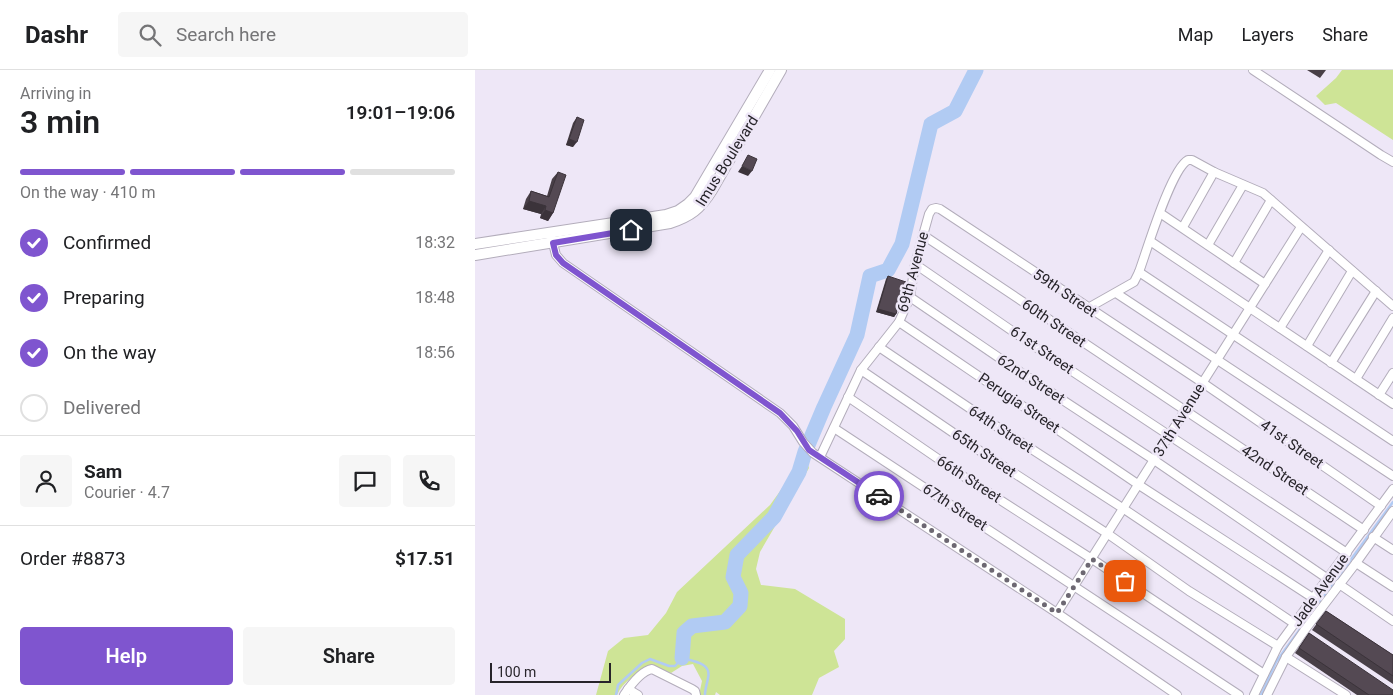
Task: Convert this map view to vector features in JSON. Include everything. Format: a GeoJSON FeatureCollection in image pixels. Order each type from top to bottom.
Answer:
{"type":"FeatureCollection","features":[{"type":"Feature","properties":{"kind":"main road","name":"Imus Boulevard"},"geometry":{"type":"LineString","coordinates":[[475,255],[667,215],[678,211],[688,204],[703,185],[770,70]]}},
{"type":"Feature","properties":{"kind":"main road","name":"Imus Boulevard"},"geometry":{"type":"LineString","coordinates":[[475,244],[551,238],[670,223],[683,219],[695,212],[712,190],[781,70]]}},
{"type":"Feature","properties":{"kind":"street"},"geometry":{"type":"LineString","coordinates":[[1253,70],[1393,162]]}},
{"type":"Feature","properties":{"kind":"street"},"geometry":{"type":"LineString","coordinates":[[1088,308],[1134,282],[1170,187],[1181,165],[1188,160],[1192,160],[1214,172],[1263,193],[1393,306]]}},
{"type":"Feature","properties":{"kind":"street"},"geometry":{"type":"LineString","coordinates":[[1183,227],[1214,172]]}},
{"type":"Feature","properties":{"kind":"street"},"geometry":{"type":"LineString","coordinates":[[1208,245],[1243,185]]}},
{"type":"Feature","properties":{"kind":"street"},"geometry":{"type":"LineString","coordinates":[[1234,264],[1271,200]]}},
{"type":"Feature","properties":{"kind":"street","name":"59th Street"},"geometry":{"type":"LineString","coordinates":[[929,214],[932,209],[940,209],[1203,383]]}},
{"type":"Feature","properties":{"kind":"street"},"geometry":{"type":"LineString","coordinates":[[1160,213],[1265,284]]}},
{"type":"Feature","properties":{"kind":"street","name":"69th Avenue"},"geometry":{"type":"LineString","coordinates":[[820,457],[861,370],[899,322],[910,297],[915,264],[929,214]]}},
{"type":"Feature","properties":{"kind":"street","name":"37th Avenue"},"geometry":{"type":"LineString","coordinates":[[1057,613],[1301,227]]}},
{"type":"Feature","properties":{"kind":"street","name":"60th Street"},"geometry":{"type":"LineString","coordinates":[[923,235],[1186,410]]}},
{"type":"Feature","properties":{"kind":"street"},"geometry":{"type":"LineString","coordinates":[[551,238],[556,255],[563,263],[780,413],[797,431],[809,450],[1057,613],[1177,695]]}},
{"type":"Feature","properties":{"kind":"street"},"geometry":{"type":"LineString","coordinates":[[1150,242],[1393,404]]}},
{"type":"Feature","properties":{"kind":"street"},"geometry":{"type":"LineString","coordinates":[[1280,328],[1329,250]]}},
{"type":"Feature","properties":{"kind":"street","name":"61st Street"},"geometry":{"type":"LineString","coordinates":[[915,264],[1034,346],[1347,552]]}},
{"type":"Feature","properties":{"kind":"street"},"geometry":{"type":"LineString","coordinates":[[1307,346],[1352,271]]}},
{"type":"Feature","properties":{"kind":"street"},"geometry":{"type":"LineString","coordinates":[[1139,272],[1393,441]]}},
{"type":"Feature","properties":{"kind":"street"},"geometry":{"type":"LineString","coordinates":[[1331,363],[1376,292]]}},
{"type":"Feature","properties":{"kind":"street"},"geometry":{"type":"LineString","coordinates":[[1116,293],[1393,476]]}},
{"type":"Feature","properties":{"kind":"street","name":"62nd Street"},"geometry":{"type":"LineString","coordinates":[[910,297],[1017,370],[1155,460],[1328,579]]}},
{"type":"Feature","properties":{"kind":"street"},"geometry":{"type":"LineString","coordinates":[[1356,379],[1393,318]]}},
{"type":"Feature","properties":{"kind":"street","name":"Perugia Street"},"geometry":{"type":"LineString","coordinates":[[899,322],[1139,485],[1313,598]]}},
{"type":"Feature","properties":{"kind":"street","name":"64th Street"},"geometry":{"type":"LineString","coordinates":[[879,348],[1295,624]]}},
{"type":"Feature","properties":{"kind":"street","name":"65th Street"},"geometry":{"type":"LineString","coordinates":[[861,370],[1189,591],[1278,646]]}},
{"type":"Feature","properties":{"kind":"street"},"geometry":{"type":"LineString","coordinates":[[1379,395],[1393,373]]}},
{"type":"Feature","properties":{"kind":"street","name":"41st Street"},"geometry":{"type":"LineString","coordinates":[[1203,383],[1381,506]]}},
{"type":"Feature","properties":{"kind":"street","name":"66th Street"},"geometry":{"type":"LineString","coordinates":[[847,398],[1264,674]]}},
{"type":"Feature","properties":{"kind":"street","name":"42nd Street"},"geometry":{"type":"LineString","coordinates":[[1186,410],[1364,530]]}},
{"type":"Feature","properties":{"kind":"street","name":"67th Street"},"geometry":{"type":"LineString","coordinates":[[834,428],[1239,695]]}},
{"type":"Feature","properties":{"kind":"street","name":"Jade Avenue"},"geometry":{"type":"LineString","coordinates":[[1254,695],[1278,646],[1393,489]]}},
{"type":"Feature","properties":{"kind":"street"},"geometry":{"type":"LineString","coordinates":[[1267,695],[1286,657],[1320,608],[1356,563],[1393,511]]}},
{"type":"Feature","properties":{"kind":"street"},"geometry":{"type":"LineString","coordinates":[[1373,537],[1393,550]]}},
{"type":"Feature","properties":{"kind":"street"},"geometry":{"type":"LineString","coordinates":[[1356,563],[1393,587]]}},
{"type":"Feature","properties":{"kind":"street"},"geometry":{"type":"LineString","coordinates":[[1339,584],[1393,621]]}},
{"type":"Feature","properties":{"kind":"street"},"geometry":{"type":"LineString","coordinates":[[1320,608],[1328,614]]}},
{"type":"Feature","properties":{"kind":"street"},"geometry":{"type":"LineString","coordinates":[[1304,631],[1312,636]]}},
{"type":"Feature","properties":{"kind":"street"},"geometry":{"type":"LineString","coordinates":[[1286,657],[1346,695]]}},
{"type":"Feature","properties":{"kind":"street"},"geometry":{"type":"LineString","coordinates":[[638,695],[626,692],[645,671],[652,669],[692,689],[696,695]]}},
{"type":"Feature","properties":{"kind":"green space"},"geometry":{"type":"Polygon","coordinates":[[[1342,70],[1393,70],[1393,140],[1336,103],[1325,105],[1316,96],[1342,70]]]}},
{"type":"Feature","properties":{"kind":"green space"},"geometry":{"type":"Polygon","coordinates":[[[799,457],[807,462],[809,468],[760,552],[756,569],[761,585],[795,589],[845,619],[845,639],[834,651],[839,667],[819,678],[812,695],[720,695],[716,692],[715,695],[699,695],[702,681],[693,664],[682,666],[671,673],[651,665],[627,681],[617,695],[596,695],[608,651],[624,638],[648,635],[666,613],[677,592],[770,505],[786,483],[799,457]]]}},
{"type":"Feature","properties":{"kind":"building"},"geometry":{"type":"Polygon","coordinates":[[[577,117],[584,120],[577,142],[569,139],[577,117]]]}},
{"type":"Feature","properties":{"kind":"building"},"geometry":{"type":"Polygon","coordinates":[[[748,155],[757,159],[752,171],[742,166],[748,155]]]}},
{"type":"Feature","properties":{"kind":"building"},"geometry":{"type":"Polygon","coordinates":[[[558,172],[566,175],[553,213],[545,210],[546,206],[529,201],[531,191],[549,197],[558,172]]]}},
{"type":"Feature","properties":{"kind":"building"},"geometry":{"type":"Polygon","coordinates":[[[888,276],[906,282],[896,314],[878,309],[888,276]]]}},
{"type":"Feature","properties":{"kind":"building"},"geometry":{"type":"Polygon","coordinates":[[[1326,611],[1393,655],[1393,676],[1316,624],[1326,611]]]}},
{"type":"Feature","properties":{"kind":"building"},"geometry":{"type":"Polygon","coordinates":[[[1309,633],[1393,690],[1393,695],[1369,695],[1299,648],[1309,633]]]}},
{"type":"Feature","properties":{"kind":"waterway"},"geometry":{"type":"LineString","coordinates":[[682,658],[684,633],[692,626],[725,622],[740,606],[741,593],[733,577],[737,555],[774,517],[799,472],[805,452],[824,407],[857,335],[870,276],[888,270],[902,244],[931,124],[955,111],[976,70]]}},
{"type":"Feature","properties":{"kind":"waterway"},"geometry":{"type":"LineString","coordinates":[[1261,695],[1276,662],[1393,502]]}},
{"type":"Feature","properties":{"kind":"waterway"},"geometry":{"type":"LineString","coordinates":[[616,695],[618,685],[642,663],[650,659],[669,666],[675,666],[682,658],[701,664],[707,669],[705,695]]}},
{"type":"Feature","properties":{"kind":"way so far"},"geometry":{"type":"LineString","coordinates":[[879,496],[1057,613],[1092,559],[1125,581]]}},
{"type":"Feature","properties":{"kind":"route"},"geometry":{"type":"LineString","coordinates":[[631,230],[553,243],[556,255],[563,263],[780,413],[797,431],[809,450],[879,496]]}}]}
